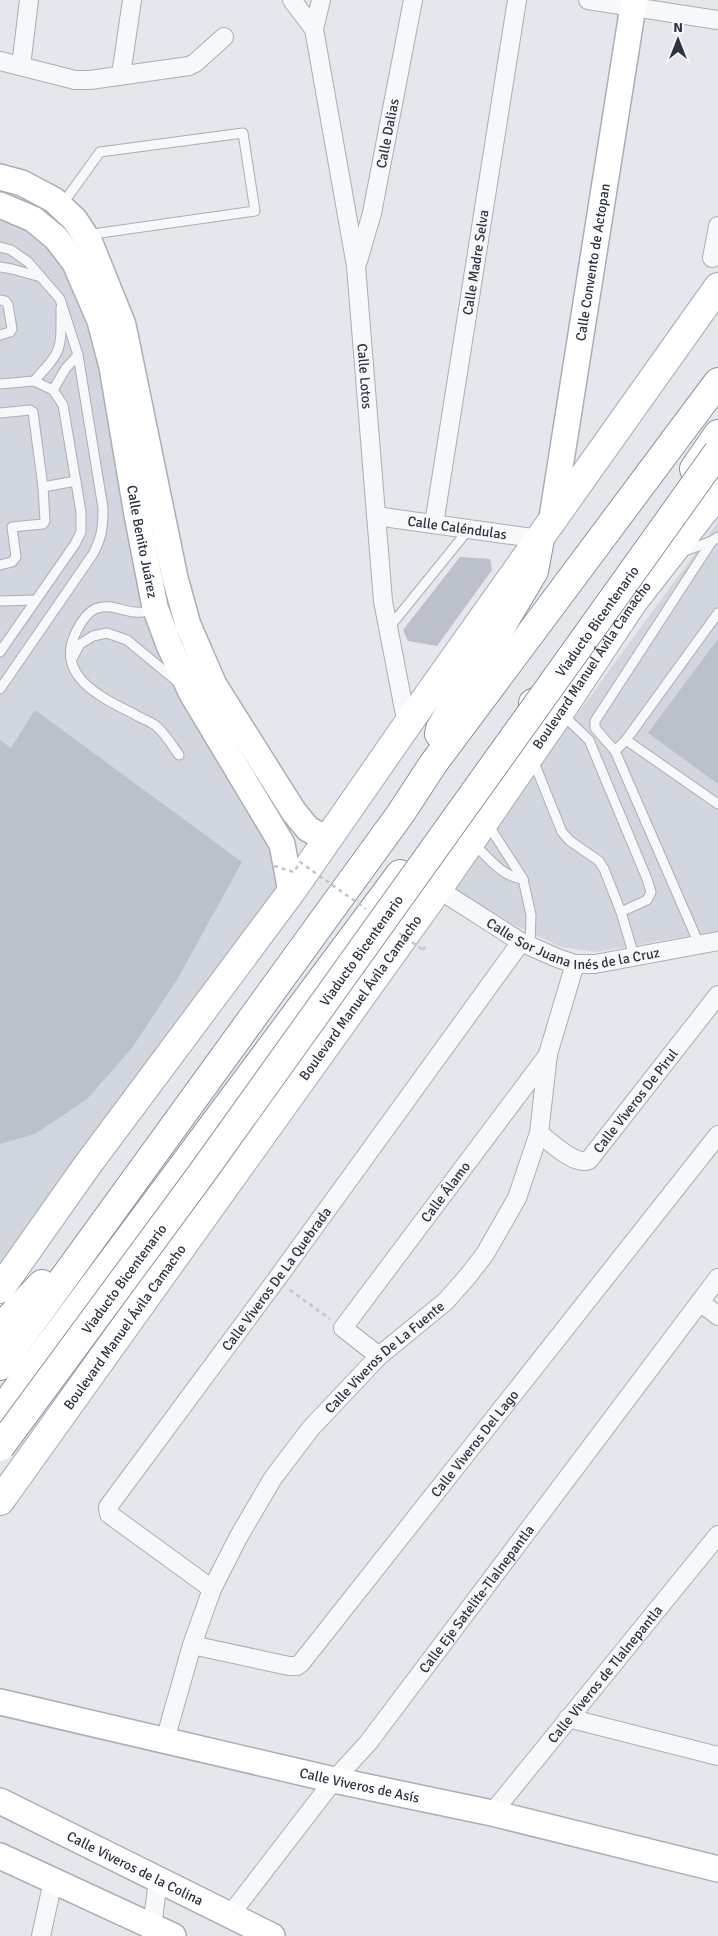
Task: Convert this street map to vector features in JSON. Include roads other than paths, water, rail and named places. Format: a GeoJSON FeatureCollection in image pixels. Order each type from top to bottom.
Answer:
{"type":"FeatureCollection","features":[{"type":"Feature","properties":{"kind":"main road"},"geometry":{"type":"LineString","coordinates":[[5,1277],[291,892],[407,725],[718,287]]}},
{"type":"Feature","properties":{"kind":"main road"},"geometry":{"type":"LineString","coordinates":[[0,1366],[395,820],[433,764],[718,382]]}},
{"type":"Feature","properties":{"kind":"main road"},"geometry":{"type":"LineString","coordinates":[[0,1412],[523,708],[718,434]]}},
{"type":"Feature","properties":{"kind":"main road","name":"Viaducto Bicentenario"},"geometry":{"type":"LineString","coordinates":[[0,1446],[202,1173],[718,452]]}},
{"type":"Feature","properties":{"kind":"main road"},"geometry":{"type":"LineString","coordinates":[[665,524],[718,471]]}},
{"type":"Feature","properties":{"kind":"main road","name":"Boulevard Manuel Ávila Camacho"},"geometry":{"type":"LineString","coordinates":[[1,1499],[438,889],[633,602],[718,493]]}},
{"type":"Feature","properties":{"kind":"main road"},"geometry":{"type":"LineString","coordinates":[[433,764],[440,729],[534,570],[545,532]]}},
{"type":"Feature","properties":{"kind":"main road"},"geometry":{"type":"LineString","coordinates":[[523,708],[579,682]]}},
{"type":"Feature","properties":{"kind":"main road"},"geometry":{"type":"LineString","coordinates":[[265,1130],[270,1049]]}},
{"type":"Feature","properties":{"kind":"main road"},"geometry":{"type":"LineString","coordinates":[[0,1328],[39,1285],[70,1269]]}},
{"type":"Feature","properties":{"kind":"street"},"geometry":{"type":"LineString","coordinates":[[21,66],[29,0]]}},
{"type":"Feature","properties":{"kind":"street"},"geometry":{"type":"LineString","coordinates":[[121,75],[132,0]]}},
{"type":"Feature","properties":{"kind":"street","name":"Calle Lotos"},"geometry":{"type":"LineString","coordinates":[[292,0],[314,29]]}},
{"type":"Feature","properties":{"kind":"street","name":"Calle Lotos"},"geometry":{"type":"LineString","coordinates":[[321,0],[314,29],[356,266],[383,601],[407,725]]}},
{"type":"Feature","properties":{"kind":"street","name":"Calle Dalias"},"geometry":{"type":"LineString","coordinates":[[356,266],[372,213],[413,0]]}},
{"type":"Feature","properties":{"kind":"street","name":"Calle Madre Selva"},"geometry":{"type":"LineString","coordinates":[[434,524],[517,0]]}},
{"type":"Feature","properties":{"kind":"street"},"geometry":{"type":"LineString","coordinates":[[588,0],[634,3],[718,20]]}},
{"type":"Feature","properties":{"kind":"street","name":"Calle Convento de Actopan"},"geometry":{"type":"LineString","coordinates":[[545,532],[634,3]]}},
{"type":"Feature","properties":{"kind":"street"},"geometry":{"type":"LineString","coordinates":[[0,61],[75,80],[90,80],[189,66],[195,63],[224,37]]}},
{"type":"Feature","properties":{"kind":"street","name":"Calle Benito Juárez"},"geometry":{"type":"LineString","coordinates":[[0,177],[22,183],[54,200],[75,220],[90,243],[123,325],[175,578],[203,689],[282,844],[291,892]]}},
{"type":"Feature","properties":{"kind":"street","name":"Calle Benito Juárez"},"geometry":{"type":"LineString","coordinates":[[0,205],[33,219],[56,238],[75,263],[100,322],[112,366],[137,515],[156,607],[169,645],[294,812],[308,829],[327,839]]}},
{"type":"Feature","properties":{"kind":"street"},"geometry":{"type":"LineString","coordinates":[[712,258],[718,226]]}},
{"type":"Feature","properties":{"kind":"street","name":"Calle Caléndulas"},"geometry":{"type":"LineString","coordinates":[[376,516],[469,529],[545,532]]}},
{"type":"Feature","properties":{"kind":"street","name":"Calle Sor Juana Inés de la Cruz"},"geometry":{"type":"LineString","coordinates":[[438,889],[526,944],[575,964],[595,964],[718,941]]}},
{"type":"Feature","properties":{"kind":"street","name":"Calle Viveros De La Quebrada"},"geometry":{"type":"LineString","coordinates":[[212,1589],[109,1514],[108,1507],[526,944]]}},
{"type":"Feature","properties":{"kind":"street","name":"Calle Viveros De La Fuente"},"geometry":{"type":"LineString","coordinates":[[165,1740],[192,1645],[212,1589],[238,1536],[273,1478],[312,1428],[379,1356],[446,1301],[484,1254],[517,1198],[538,1133],[548,1054],[575,964]]}},
{"type":"Feature","properties":{"kind":"street","name":"Calle Viveros De Pirul"},"geometry":{"type":"LineString","coordinates":[[538,1133],[575,1160],[583,1162],[589,1160],[718,995]]}},
{"type":"Feature","properties":{"kind":"street","name":"Calle Álamo"},"geometry":{"type":"LineString","coordinates":[[379,1356],[343,1328],[548,1054]]}},
{"type":"Feature","properties":{"kind":"street","name":"Calle Viveros Del Lago"},"geometry":{"type":"LineString","coordinates":[[192,1645],[289,1666],[297,1666],[301,1663],[718,1135]]}},
{"type":"Feature","properties":{"kind":"street","name":"Calle Eje Satelite-Tlalnepantla"},"geometry":{"type":"LineString","coordinates":[[230,1915],[334,1780],[368,1743],[718,1278]]}},
{"type":"Feature","properties":{"kind":"street"},"geometry":{"type":"LineString","coordinates":[[700,1302],[718,1316]]}},
{"type":"Feature","properties":{"kind":"street","name":"Calle Viveros de Tlalnepantla"},"geometry":{"type":"LineString","coordinates":[[492,1813],[718,1535]]}},
{"type":"Feature","properties":{"kind":"street","name":"Calle Viveros de Asís"},"geometry":{"type":"LineString","coordinates":[[0,1702],[334,1780],[492,1813],[718,1869]]}},
{"type":"Feature","properties":{"kind":"street"},"geometry":{"type":"LineString","coordinates":[[568,1718],[718,1756]]}},
{"type":"Feature","properties":{"kind":"street","name":"Calle Viveros de la Colina"},"geometry":{"type":"LineString","coordinates":[[0,1801],[272,1936]]}},
{"type":"Feature","properties":{"kind":"street"},"geometry":{"type":"LineString","coordinates":[[0,1856],[159,1933],[158,1880]]}},
{"type":"Feature","properties":{"kind":"street"},"geometry":{"type":"LineString","coordinates":[[41,1936],[52,1881]]}},
{"type":"Feature","properties":{"kind":"lane"},"geometry":{"type":"LineString","coordinates":[[61,206],[100,152],[243,133],[255,211],[84,235]]}},
{"type":"Feature","properties":{"kind":"lane"},"geometry":{"type":"LineString","coordinates":[[0,247],[11,250],[28,262],[60,299],[78,355],[103,508],[102,535],[93,554],[0,689]]}},
{"type":"Feature","properties":{"kind":"lane"},"geometry":{"type":"LineString","coordinates":[[0,267],[41,277]]}},
{"type":"Feature","properties":{"kind":"lane"},"geometry":{"type":"LineString","coordinates":[[34,381],[59,351],[61,344],[60,299]]}},
{"type":"Feature","properties":{"kind":"lane"},"geometry":{"type":"LineString","coordinates":[[0,300],[5,301],[8,305],[12,329],[10,332],[0,335]]}},
{"type":"Feature","properties":{"kind":"lane"},"geometry":{"type":"LineString","coordinates":[[53,390],[66,368],[78,355]]}},
{"type":"Feature","properties":{"kind":"lane"},"geometry":{"type":"LineString","coordinates":[[0,384],[34,381],[53,390],[63,405],[81,512],[81,532],[75,544],[0,652]]}},
{"type":"Feature","properties":{"kind":"lane"},"geometry":{"type":"LineString","coordinates":[[0,413],[32,410],[43,486],[44,523],[12,527],[16,557],[12,562],[0,565]]}},
{"type":"Feature","properties":{"kind":"lane"},"geometry":{"type":"LineString","coordinates":[[43,486],[76,481]]}},
{"type":"Feature","properties":{"kind":"lane"},"geometry":{"type":"LineString","coordinates":[[388,629],[469,529]]}},
{"type":"Feature","properties":{"kind":"lane"},"geometry":{"type":"LineString","coordinates":[[668,558],[715,539]]}},
{"type":"Feature","properties":{"kind":"lane"},"geometry":{"type":"LineString","coordinates":[[699,944],[615,751],[595,728],[595,721],[715,539]]}},
{"type":"Feature","properties":{"kind":"lane"},"geometry":{"type":"LineString","coordinates":[[0,601],[36,600]]}},
{"type":"Feature","properties":{"kind":"lane"},"geometry":{"type":"LineString","coordinates":[[156,607],[147,612],[136,613],[111,607],[95,609],[82,621],[71,641],[70,663],[79,679],[99,695],[154,725],[169,740],[179,755]]}},
{"type":"Feature","properties":{"kind":"lane"},"geometry":{"type":"LineString","coordinates":[[615,751],[626,740],[718,613]]}},
{"type":"Feature","properties":{"kind":"lane"},"geometry":{"type":"LineString","coordinates":[[70,663],[80,644],[93,636],[107,633],[127,640],[162,670],[203,689]]}},
{"type":"Feature","properties":{"kind":"lane"},"geometry":{"type":"LineString","coordinates":[[560,712],[589,740],[651,892],[647,900],[621,912]]}},
{"type":"Feature","properties":{"kind":"lane"},"geometry":{"type":"LineString","coordinates":[[626,740],[718,804]]}},
{"type":"Feature","properties":{"kind":"lane"},"geometry":{"type":"LineString","coordinates":[[531,753],[562,832],[570,841],[598,861],[604,869],[621,912],[634,956]]}},
{"type":"Feature","properties":{"kind":"lane"},"geometry":{"type":"LineString","coordinates":[[478,830],[506,874],[523,879]]}},
{"type":"Feature","properties":{"kind":"lane"},"geometry":{"type":"LineString","coordinates":[[478,830],[523,879],[531,915],[526,944]]}}]}
